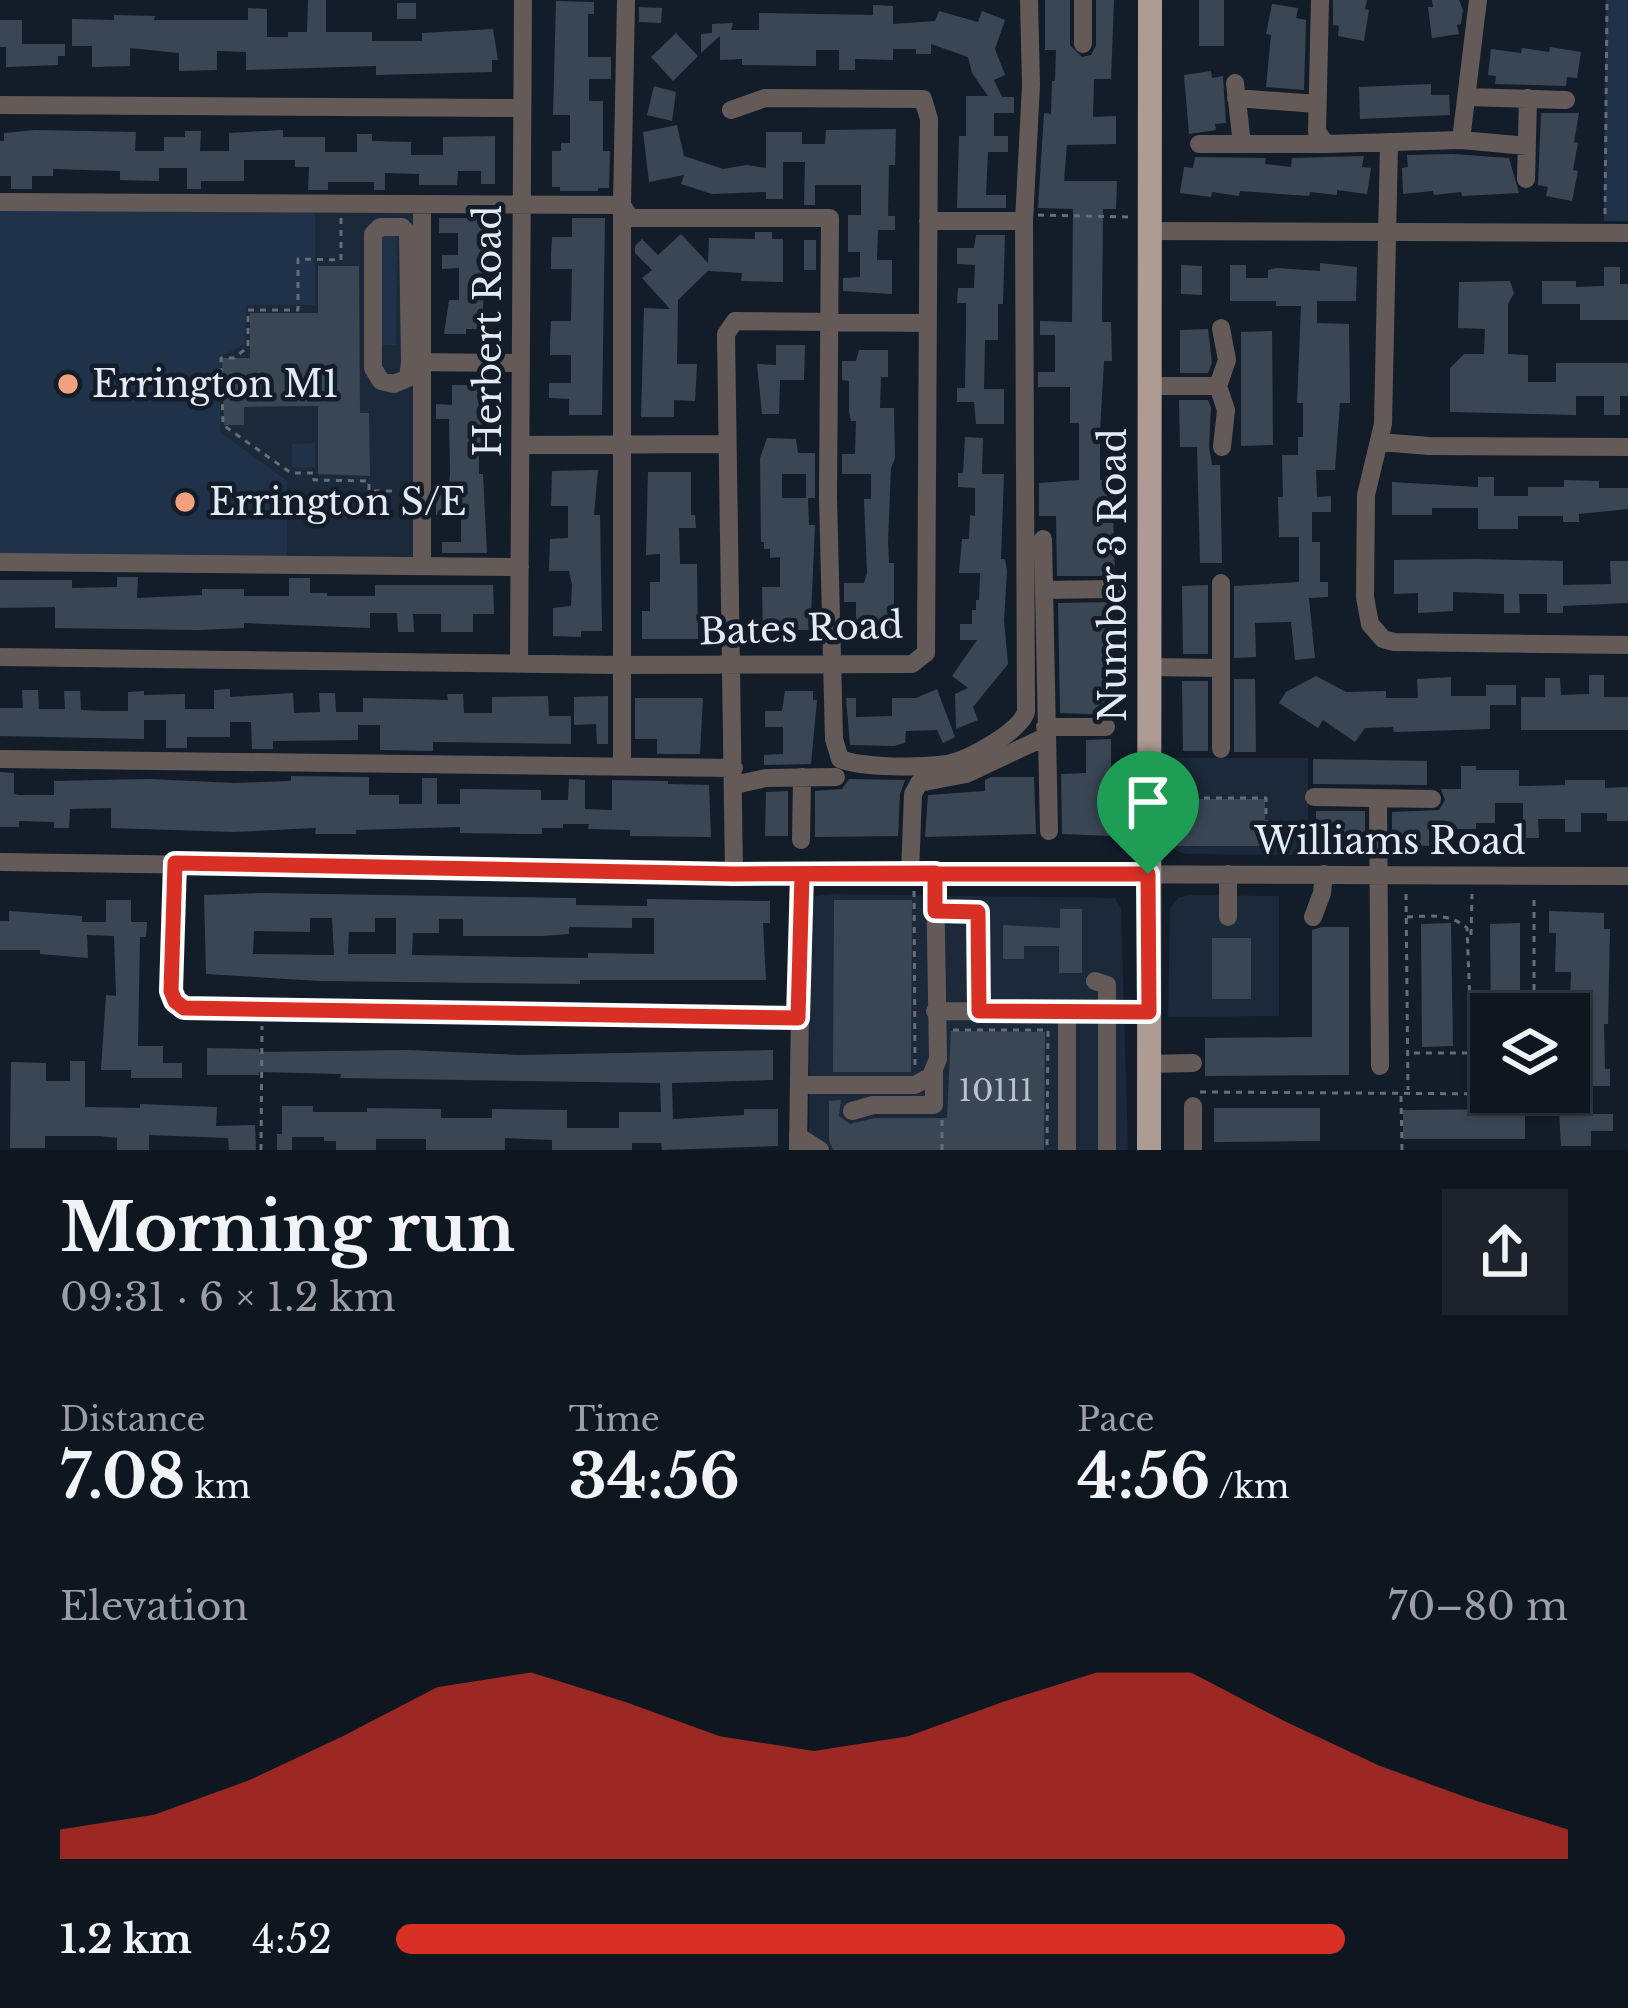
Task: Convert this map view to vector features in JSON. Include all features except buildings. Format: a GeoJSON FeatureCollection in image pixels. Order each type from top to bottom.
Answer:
{"type":"FeatureCollection","features":[{"type":"Feature","properties":{"kind":"main road","name":"Number 3 Road"},"geometry":{"type":"LineString","coordinates":[[1150,0],[1141,224],[1149,386],[1150,1150]]}},
{"type":"Feature","properties":{"kind":"street","name":"Herbert Road"},"geometry":{"type":"LineString","coordinates":[[519,663],[523,0]]}},
{"type":"Feature","properties":{"kind":"street"},"geometry":{"type":"LineString","coordinates":[[622,764],[626,0]]}},
{"type":"Feature","properties":{"kind":"street"},"geometry":{"type":"LineString","coordinates":[[622,205],[630,218],[830,218],[828,497],[836,750],[845,761],[952,763],[1012,732],[1024,720],[1029,0]]}},
{"type":"Feature","properties":{"kind":"street"},"geometry":{"type":"LineString","coordinates":[[1083,0],[1083,44]]}},
{"type":"Feature","properties":{"kind":"street"},"geometry":{"type":"LineString","coordinates":[[1319,0],[1317,132],[1326,144]]}},
{"type":"Feature","properties":{"kind":"street"},"geometry":{"type":"LineString","coordinates":[[1462,140],[1478,0]]}},
{"type":"Feature","properties":{"kind":"street"},"geometry":{"type":"LineString","coordinates":[[1242,144],[1235,91],[1317,104]]}},
{"type":"Feature","properties":{"kind":"street"},"geometry":{"type":"LineString","coordinates":[[1467,97],[1565,100]]}},
{"type":"Feature","properties":{"kind":"street","name":"Bates Road"},"geometry":{"type":"LineString","coordinates":[[0,657],[912,664],[926,653],[929,119],[923,99],[765,98],[731,110]]}},
{"type":"Feature","properties":{"kind":"street"},"geometry":{"type":"LineString","coordinates":[[1526,179],[1528,98]]}},
{"type":"Feature","properties":{"kind":"street"},"geometry":{"type":"LineString","coordinates":[[0,105],[522,108]]}},
{"type":"Feature","properties":{"kind":"street"},"geometry":{"type":"LineString","coordinates":[[1199,144],[1462,140],[1527,146]]}},
{"type":"Feature","properties":{"kind":"street"},"geometry":{"type":"LineString","coordinates":[[1389,144],[1380,442],[1366,495],[1365,597],[1370,624],[1383,639],[1406,643],[1628,645]]}},
{"type":"Feature","properties":{"kind":"street"},"geometry":{"type":"LineString","coordinates":[[0,202],[622,205]]}},
{"type":"Feature","properties":{"kind":"street"},"geometry":{"type":"LineString","coordinates":[[422,205],[417,362],[408,378],[394,384],[381,381],[373,368],[373,234],[380,227],[402,227],[408,233],[417,362],[422,566]]}},
{"type":"Feature","properties":{"kind":"street"},"geometry":{"type":"LineString","coordinates":[[928,221],[1027,218]]}},
{"type":"Feature","properties":{"kind":"street"},"geometry":{"type":"LineString","coordinates":[[1141,224],[1628,233]]}},
{"type":"Feature","properties":{"kind":"street"},"geometry":{"type":"LineString","coordinates":[[734,874],[726,334],[735,321],[927,323]]}},
{"type":"Feature","properties":{"kind":"street"},"geometry":{"type":"LineString","coordinates":[[1221,328],[1227,360],[1218,386],[1226,410],[1222,447]]}},
{"type":"Feature","properties":{"kind":"street"},"geometry":{"type":"LineString","coordinates":[[417,362],[521,363]]}},
{"type":"Feature","properties":{"kind":"street"},"geometry":{"type":"LineString","coordinates":[[1149,386],[1218,386]]}},
{"type":"Feature","properties":{"kind":"street"},"geometry":{"type":"LineString","coordinates":[[1380,442],[1628,447]]}},
{"type":"Feature","properties":{"kind":"street"},"geometry":{"type":"LineString","coordinates":[[520,445],[726,444]]}},
{"type":"Feature","properties":{"kind":"street"},"geometry":{"type":"LineString","coordinates":[[1043,539],[1049,831]]}},
{"type":"Feature","properties":{"kind":"street"},"geometry":{"type":"LineString","coordinates":[[0,562],[520,567]]}},
{"type":"Feature","properties":{"kind":"street"},"geometry":{"type":"LineString","coordinates":[[1221,583],[1221,749]]}},
{"type":"Feature","properties":{"kind":"street"},"geometry":{"type":"LineString","coordinates":[[1044,590],[1112,589]]}},
{"type":"Feature","properties":{"kind":"street"},"geometry":{"type":"LineString","coordinates":[[1148,667],[1221,668]]}},
{"type":"Feature","properties":{"kind":"street"},"geometry":{"type":"LineString","coordinates":[[912,882],[913,794],[919,783],[966,774],[1045,732],[1106,727]]}},
{"type":"Feature","properties":{"kind":"street"},"geometry":{"type":"LineString","coordinates":[[0,758],[622,764],[766,778],[836,777]]}},
{"type":"Feature","properties":{"kind":"street"},"geometry":{"type":"LineString","coordinates":[[801,840],[802,777]]}},
{"type":"Feature","properties":{"kind":"street"},"geometry":{"type":"LineString","coordinates":[[1314,797],[1432,799]]}},
{"type":"Feature","properties":{"kind":"street"},"geometry":{"type":"LineString","coordinates":[[1378,800],[1380,1066]]}},
{"type":"Feature","properties":{"kind":"street","name":"Williams Road"},"geometry":{"type":"LineString","coordinates":[[0,862],[802,874],[912,882],[935,873],[1628,876]]}},
{"type":"Feature","properties":{"kind":"street"},"geometry":{"type":"LineString","coordinates":[[175,863],[171,991],[184,1008],[798,1018]]}},
{"type":"Feature","properties":{"kind":"street"},"geometry":{"type":"LineString","coordinates":[[852,1111],[873,1105],[940,1105],[934,1071],[938,1059],[935,873]]}},
{"type":"Feature","properties":{"kind":"street"},"geometry":{"type":"LineString","coordinates":[[802,874],[798,1143],[820,1150]]}},
{"type":"Feature","properties":{"kind":"street"},"geometry":{"type":"LineString","coordinates":[[1228,874],[1228,917]]}},
{"type":"Feature","properties":{"kind":"street"},"geometry":{"type":"LineString","coordinates":[[1313,916],[1324,874]]}},
{"type":"Feature","properties":{"kind":"street"},"geometry":{"type":"LineString","coordinates":[[935,911],[978,912],[979,1011]]}},
{"type":"Feature","properties":{"kind":"street"},"geometry":{"type":"LineString","coordinates":[[1095,981],[1107,985],[1107,1150]]}},
{"type":"Feature","properties":{"kind":"street"},"geometry":{"type":"LineString","coordinates":[[935,1011],[1149,1012]]}},
{"type":"Feature","properties":{"kind":"street"},"geometry":{"type":"LineString","coordinates":[[1067,1012],[1067,1150]]}},
{"type":"Feature","properties":{"kind":"street"},"geometry":{"type":"LineString","coordinates":[[1149,1064],[1193,1064]]}},
{"type":"Feature","properties":{"kind":"street"},"geometry":{"type":"LineString","coordinates":[[799,1085],[915,1085],[934,1071]]}},
{"type":"Feature","properties":{"kind":"street"},"geometry":{"type":"LineString","coordinates":[[1192,1099],[1193,1150]]}},
{"type":"Feature","properties":{"kind":"path"},"geometry":{"type":"LineString","coordinates":[[1605,232],[1607,0]]}},
{"type":"Feature","properties":{"kind":"path"},"geometry":{"type":"LineString","coordinates":[[340,204],[341,260],[298,259],[298,310],[248,310],[248,347],[234,358],[221,358],[223,425],[291,473],[314,473],[314,480],[369,481],[369,490],[393,491]]}},
{"type":"Feature","properties":{"kind":"path"},"geometry":{"type":"LineString","coordinates":[[1027,218],[1141,224]]}},
{"type":"Feature","properties":{"kind":"path"},"geometry":{"type":"LineString","coordinates":[[1166,798],[1266,798],[1266,858]]}},
{"type":"Feature","properties":{"kind":"path"},"geometry":{"type":"LineString","coordinates":[[912,882],[915,1085]]}},
{"type":"Feature","properties":{"kind":"path"},"geometry":{"type":"LineString","coordinates":[[1402,1150],[1406,894]]}},
{"type":"Feature","properties":{"kind":"path"},"geometry":{"type":"LineString","coordinates":[[1471,993],[1472,894]]}},
{"type":"Feature","properties":{"kind":"path"},"geometry":{"type":"LineString","coordinates":[[1534,894],[1534,993]]}},
{"type":"Feature","properties":{"kind":"path"},"geometry":{"type":"LineString","coordinates":[[1407,917],[1457,919],[1471,937]]}},
{"type":"Feature","properties":{"kind":"path"},"geometry":{"type":"LineString","coordinates":[[261,1150],[262,1009]]}},
{"type":"Feature","properties":{"kind":"path"},"geometry":{"type":"LineString","coordinates":[[946,1030],[1048,1030],[1047,1150]]}},
{"type":"Feature","properties":{"kind":"path"},"geometry":{"type":"LineString","coordinates":[[1407,1053],[1470,1053]]}},
{"type":"Feature","properties":{"kind":"path"},"geometry":{"type":"LineString","coordinates":[[1192,1099],[1470,1094]]}},
{"type":"Feature","properties":{"kind":"shaded area"},"geometry":{"type":"Polygon","coordinates":[[[1606,0],[1628,0],[1628,221],[1604,221],[1606,0]]]}},
{"type":"Feature","properties":{"kind":"shaded area"},"geometry":{"type":"Polygon","coordinates":[[[0,207],[315,208],[315,305],[246,305],[245,344],[220,357],[220,432],[287,481],[287,557],[0,556],[0,207]]]}},
{"type":"Feature","properties":{"kind":"shaded area"},"geometry":{"type":"Polygon","coordinates":[[[315,208],[429,209],[428,557],[287,557],[220,432],[220,357],[246,305],[315,208]]]}},
{"type":"Feature","properties":{"kind":"shaded area"},"geometry":{"type":"Polygon","coordinates":[[[385,232],[397,239],[396,345],[382,345],[385,232]]]}},
{"type":"Feature","properties":{"kind":"shaded area"},"geometry":{"type":"Polygon","coordinates":[[[315,443],[315,467],[292,467],[292,444],[315,443]]]}},
{"type":"Feature","properties":{"kind":"shaded area"},"geometry":{"type":"Polygon","coordinates":[[[313,501],[350,502],[350,519],[313,519],[313,501]]]}},
{"type":"Feature","properties":{"kind":"shaded area"},"geometry":{"type":"Polygon","coordinates":[[[1169,758],[1308,758],[1308,855],[1184,854],[1174,849],[1170,845],[1169,758]]]}},
{"type":"Feature","properties":{"kind":"shaded area"},"geometry":{"type":"Polygon","coordinates":[[[1279,896],[1279,1016],[1168,1017],[1170,908],[1178,898],[1279,896]]]}},
{"type":"Feature","properties":{"kind":"shaded area"},"geometry":{"type":"Polygon","coordinates":[[[810,897],[1115,898],[1121,908],[1128,1150],[809,1150],[810,897]]]}},
{"type":"Feature","properties":{"kind":"place","name":"Errington M1"},"geometry":{"type":"Point","coordinates":[68,384]}},
{"type":"Feature","properties":{"kind":"place","name":"Errington S/E"},"geometry":{"type":"Point","coordinates":[185,502]}},
{"type":"Feature","properties":{"kind":"route"},"geometry":{"type":"LineString","coordinates":[[1148,874],[935,873],[802,874],[798,1018],[184,1008],[171,991],[175,863],[734,874],[935,873],[935,911],[978,912],[979,1011],[1149,1012],[1148,874]]}}]}
